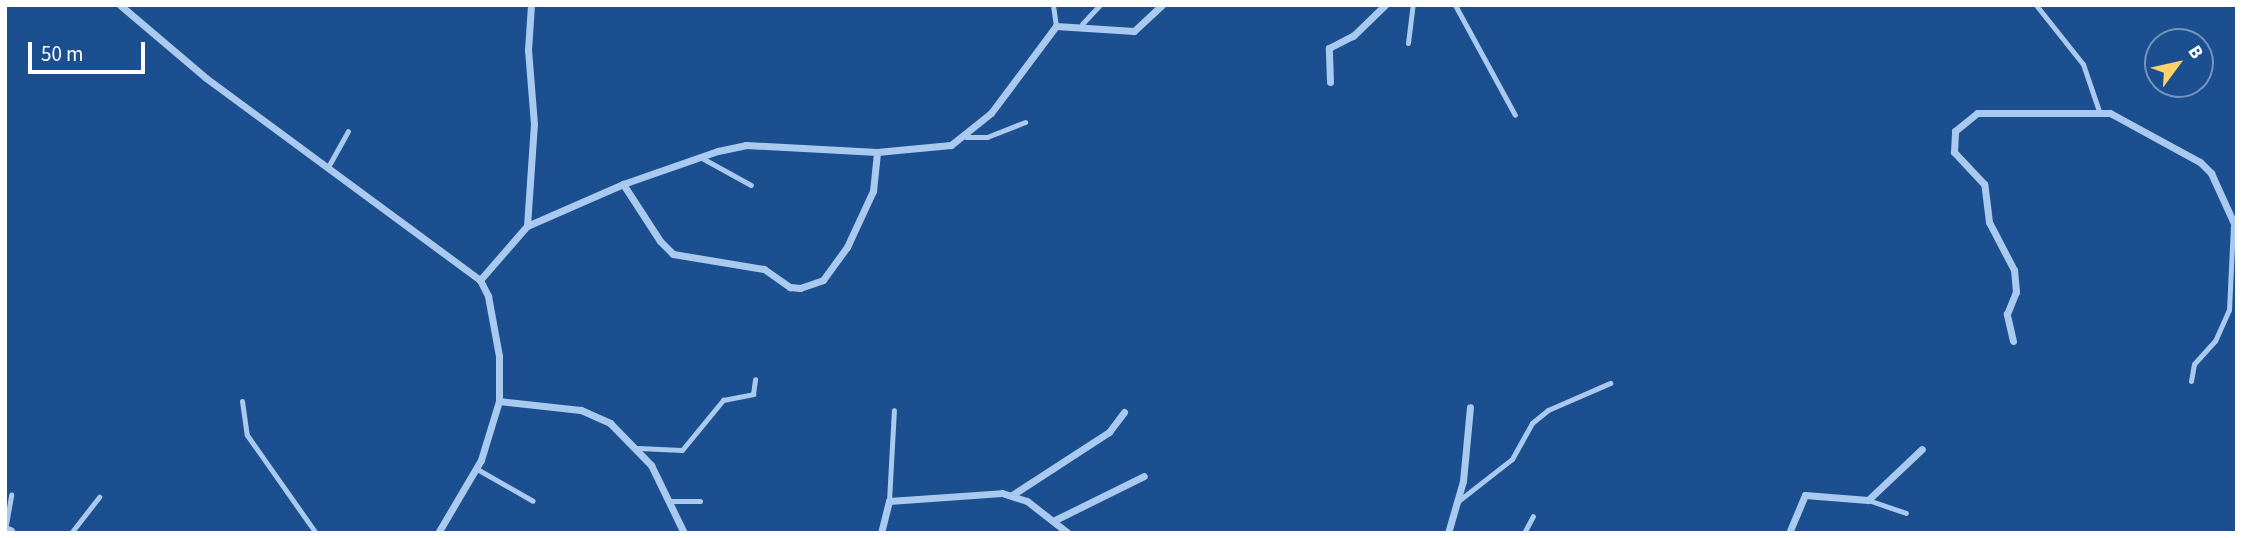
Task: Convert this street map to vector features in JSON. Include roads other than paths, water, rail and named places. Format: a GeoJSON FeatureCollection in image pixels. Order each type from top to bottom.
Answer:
{"type":"FeatureCollection","features":[{"type":"Feature","properties":{"kind":"street"},"geometry":{"type":"LineString","coordinates":[[120,5],[206,78],[480,280],[488,296],[499,356],[499,401],[477,469],[438,533]]}},
{"type":"Feature","properties":{"kind":"street"},"geometry":{"type":"LineString","coordinates":[[527,226],[534,124],[528,50],[531,5]]}},
{"type":"Feature","properties":{"kind":"street"},"geometry":{"type":"LineString","coordinates":[[480,280],[527,226],[623,184],[700,157],[746,145],[877,152],[935,149],[966,137],[991,113],[1056,26],[1082,24],[1134,31],[1162,5]]}},
{"type":"Feature","properties":{"kind":"street"},"geometry":{"type":"LineString","coordinates":[[1330,82],[1329,48],[1353,36],[1385,5]]}},
{"type":"Feature","properties":{"kind":"street"},"geometry":{"type":"LineString","coordinates":[[2013,341],[2007,314],[2016,292],[2014,270],[1989,222],[1984,184],[1954,152],[1955,131],[1977,113],[2099,111],[2175,145],[2200,162],[2211,173],[2235,228]]}},
{"type":"Feature","properties":{"kind":"street"},"geometry":{"type":"LineString","coordinates":[[623,184],[660,242],[673,254],[764,269],[790,287],[800,288],[823,280],[847,247],[873,191],[877,152]]}},
{"type":"Feature","properties":{"kind":"street"},"geometry":{"type":"LineString","coordinates":[[499,401],[592,413],[638,448],[670,501],[684,533]]}},
{"type":"Feature","properties":{"kind":"street"},"geometry":{"type":"LineString","coordinates":[[1448,533],[1463,481],[1470,407]]}},
{"type":"Feature","properties":{"kind":"street"},"geometry":{"type":"LineString","coordinates":[[881,533],[889,501],[1012,495],[1109,432],[1124,412]]}},
{"type":"Feature","properties":{"kind":"street"},"geometry":{"type":"LineString","coordinates":[[1789,533],[1805,495],[1868,500],[1922,449]]}},
{"type":"Feature","properties":{"kind":"street"},"geometry":{"type":"LineString","coordinates":[[1055,520],[1144,476]]}},
{"type":"Feature","properties":{"kind":"street"},"geometry":{"type":"LineString","coordinates":[[1012,495],[1055,520],[1068,533]]}},
{"type":"Feature","properties":{"kind":"lane"},"geometry":{"type":"LineString","coordinates":[[1053,5],[1056,26]]}},
{"type":"Feature","properties":{"kind":"lane"},"geometry":{"type":"LineString","coordinates":[[1082,24],[1100,5]]}},
{"type":"Feature","properties":{"kind":"lane"},"geometry":{"type":"LineString","coordinates":[[1408,43],[1413,5]]}},
{"type":"Feature","properties":{"kind":"lane"},"geometry":{"type":"LineString","coordinates":[[1455,5],[1515,115]]}},
{"type":"Feature","properties":{"kind":"lane"},"geometry":{"type":"LineString","coordinates":[[2036,5],[2083,64],[2099,111]]}},
{"type":"Feature","properties":{"kind":"lane"},"geometry":{"type":"LineString","coordinates":[[966,137],[987,137],[1025,122]]}},
{"type":"Feature","properties":{"kind":"lane"},"geometry":{"type":"LineString","coordinates":[[328,167],[348,131]]}},
{"type":"Feature","properties":{"kind":"lane"},"geometry":{"type":"LineString","coordinates":[[700,157],[751,185]]}},
{"type":"Feature","properties":{"kind":"lane"},"geometry":{"type":"LineString","coordinates":[[2191,381],[2194,364],[2215,341],[2229,310],[2235,228]]}},
{"type":"Feature","properties":{"kind":"lane"},"geometry":{"type":"LineString","coordinates":[[638,448],[682,450],[723,400],[753,394],[755,379]]}},
{"type":"Feature","properties":{"kind":"lane"},"geometry":{"type":"LineString","coordinates":[[1455,503],[1501,471],[1519,450],[1532,424],[1548,410],[1610,383]]}},
{"type":"Feature","properties":{"kind":"lane"},"geometry":{"type":"LineString","coordinates":[[242,401],[247,435],[316,533]]}},
{"type":"Feature","properties":{"kind":"lane"},"geometry":{"type":"LineString","coordinates":[[889,501],[894,410]]}},
{"type":"Feature","properties":{"kind":"lane"},"geometry":{"type":"LineString","coordinates":[[477,469],[533,501]]}},
{"type":"Feature","properties":{"kind":"lane"},"geometry":{"type":"LineString","coordinates":[[7,531],[11,495]]}},
{"type":"Feature","properties":{"kind":"lane"},"geometry":{"type":"LineString","coordinates":[[71,533],[99,497]]}},
{"type":"Feature","properties":{"kind":"lane"},"geometry":{"type":"LineString","coordinates":[[1868,500],[1906,513]]}},
{"type":"Feature","properties":{"kind":"lane"},"geometry":{"type":"LineString","coordinates":[[670,501],[700,502]]}},
{"type":"Feature","properties":{"kind":"lane"},"geometry":{"type":"LineString","coordinates":[[1524,533],[1532,516]]}}]}
